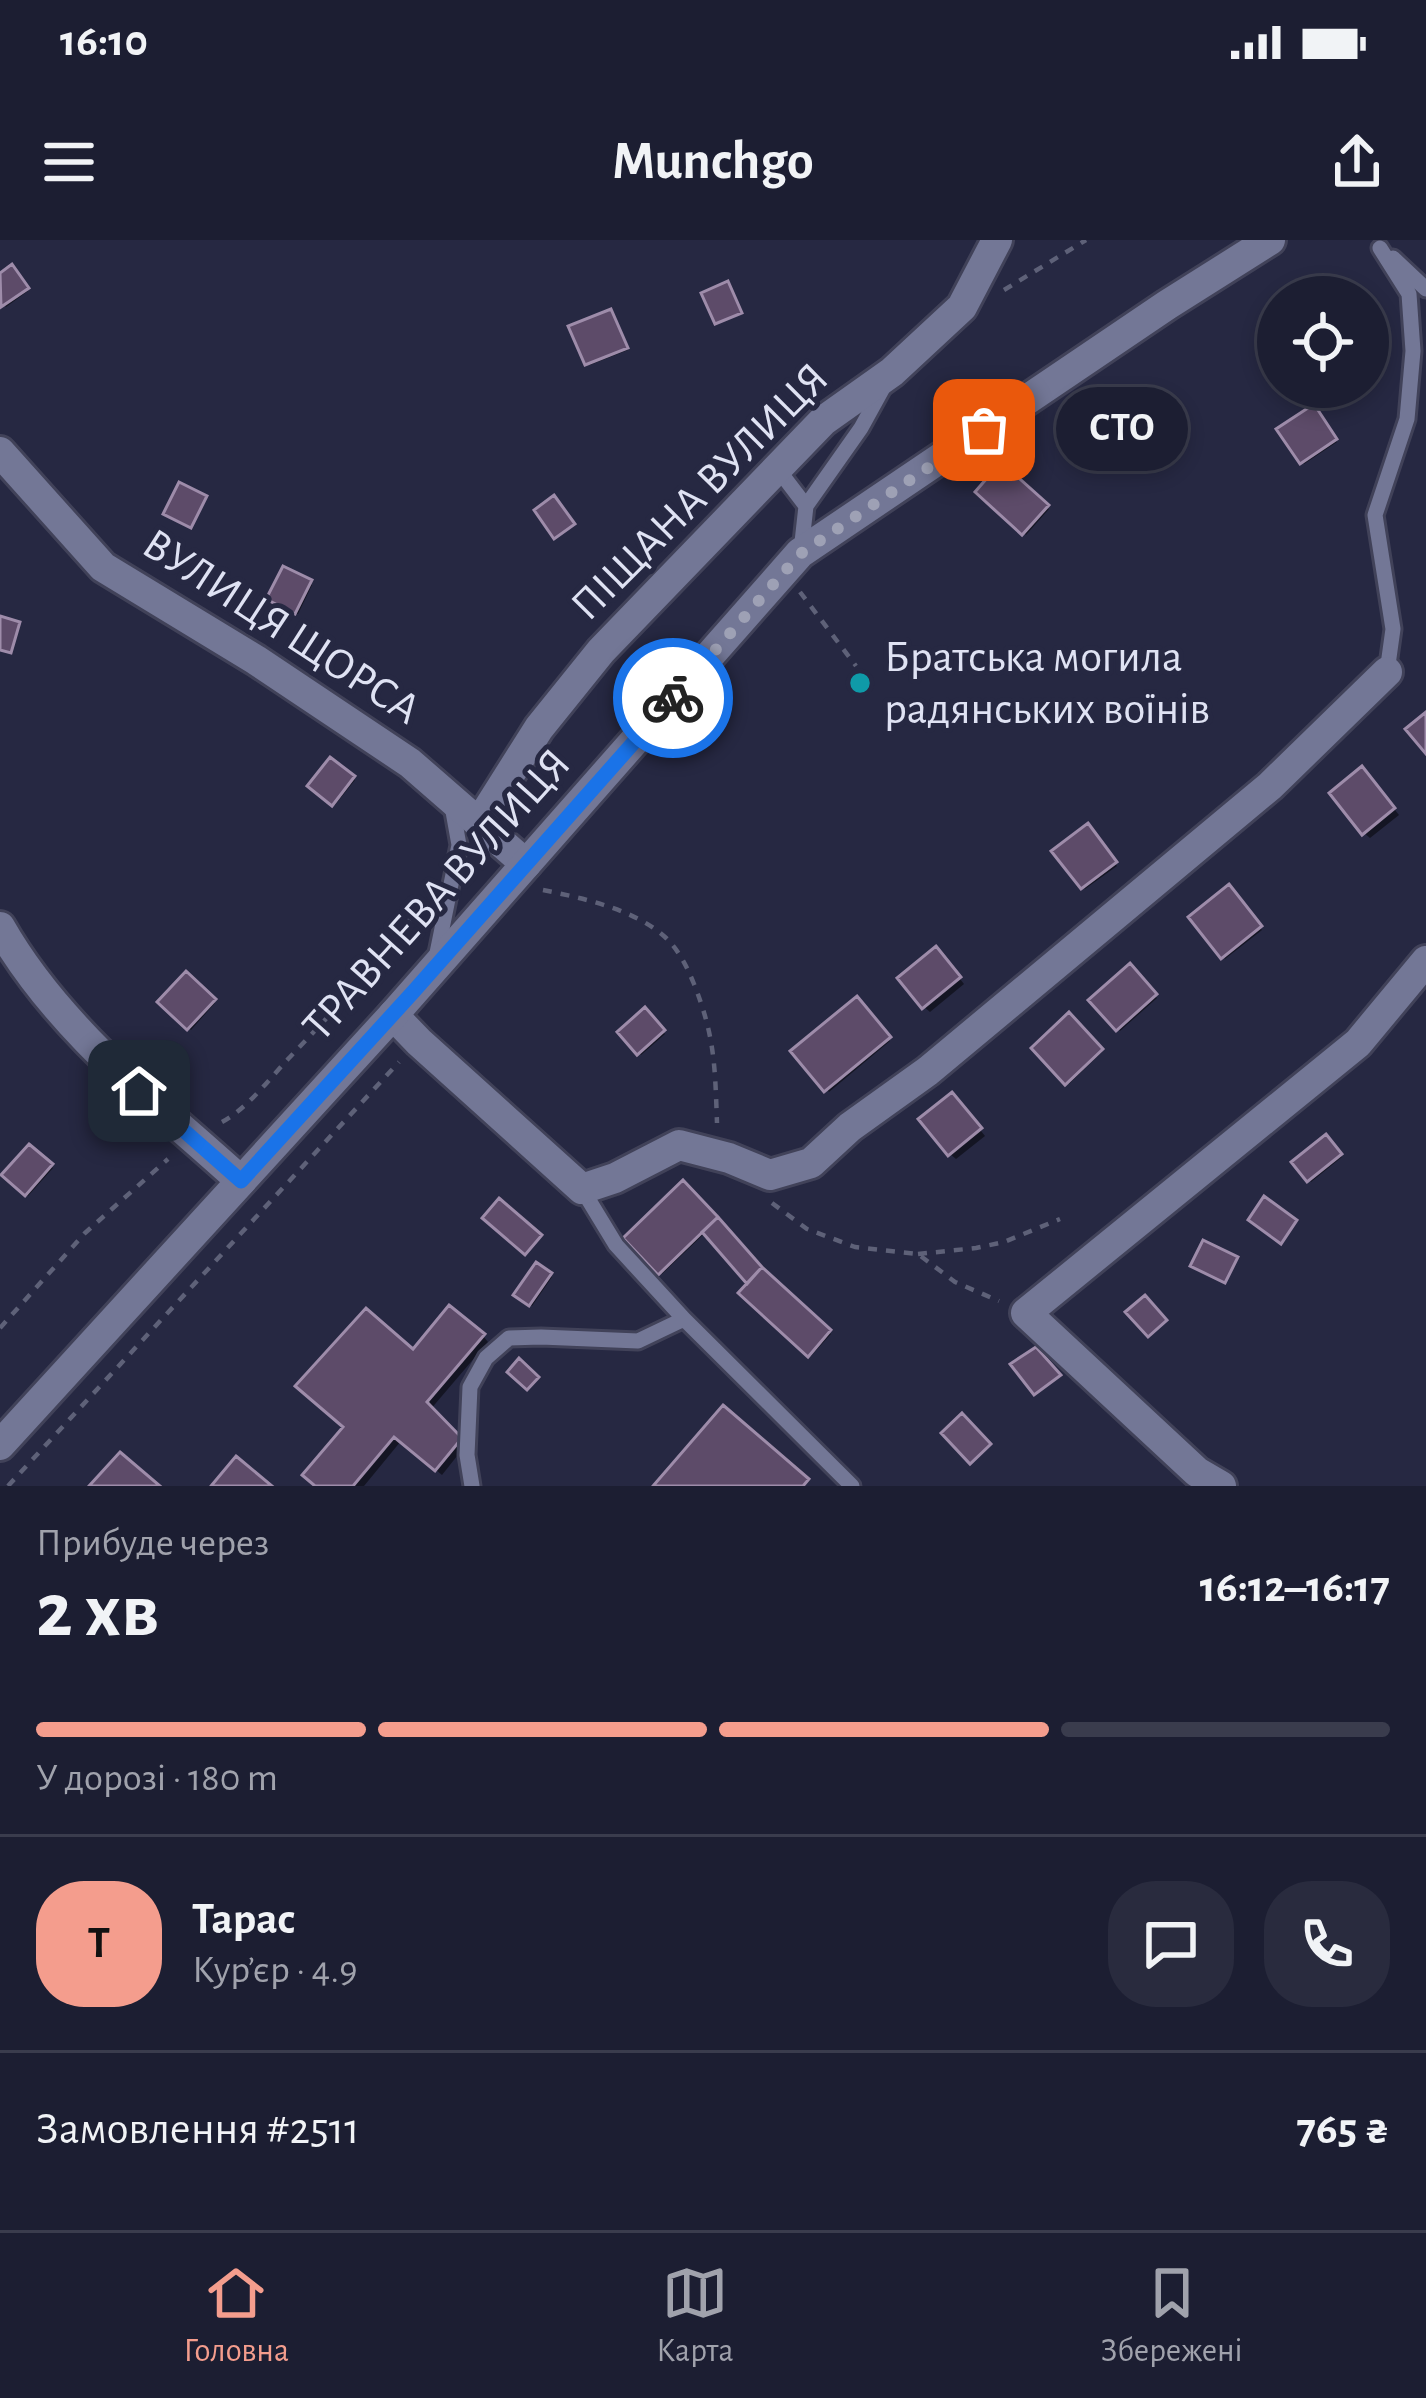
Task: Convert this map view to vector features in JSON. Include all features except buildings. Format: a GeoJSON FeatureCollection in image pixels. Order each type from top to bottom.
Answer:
{"type":"FeatureCollection","features":[{"type":"Feature","properties":{"kind":"street","name":"ПІЩАНА ВУЛИЦЯ"},"geometry":{"type":"LineString","coordinates":[[478,823],[539,728],[601,651],[824,421],[892,372],[962,307],[997,240]]}},
{"type":"Feature","properties":{"kind":"street","name":"ТРАВНЕВА ВУЛИЦЯ"},"geometry":{"type":"LineString","coordinates":[[0,1445],[393,1015],[800,554],[1270,240]]}},
{"type":"Feature","properties":{"kind":"street","name":"ВУЛИЦЯ ЩОРСА"},"geometry":{"type":"LineString","coordinates":[[0,452],[104,567],[410,763],[478,823],[517,874]]}},
{"type":"Feature","properties":{"kind":"street"},"geometry":{"type":"LineString","coordinates":[[393,1015],[582,1189],[615,1178],[679,1144],[770,1175],[811,1163],[1270,786],[1387,672]]}},
{"type":"Feature","properties":{"kind":"street"},"geometry":{"type":"LineString","coordinates":[[0,927],[19,961],[112,1068],[241,1181]]}},
{"type":"Feature","properties":{"kind":"street"},"geometry":{"type":"LineString","coordinates":[[1221,1486],[1197,1472],[1026,1313],[1358,1043],[1426,961]]}},
{"type":"Feature","properties":{"kind":"lane"},"geometry":{"type":"LineString","coordinates":[[1378,244],[1426,289]]}},
{"type":"Feature","properties":{"kind":"lane"},"geometry":{"type":"LineString","coordinates":[[1378,244],[1409,294],[1413,351],[1407,419],[1375,515],[1394,629],[1387,672]]}},
{"type":"Feature","properties":{"kind":"lane"},"geometry":{"type":"LineString","coordinates":[[800,554],[806,506],[861,428],[892,372]]}},
{"type":"Feature","properties":{"kind":"lane"},"geometry":{"type":"LineString","coordinates":[[777,468],[806,506]]}},
{"type":"Feature","properties":{"kind":"lane"},"geometry":{"type":"LineString","coordinates":[[434,968],[459,845],[450,798]]}},
{"type":"Feature","properties":{"kind":"lane"},"geometry":{"type":"LineString","coordinates":[[582,1189],[616,1245],[852,1486]]}},
{"type":"Feature","properties":{"kind":"lane"},"geometry":{"type":"LineString","coordinates":[[472,1486],[467,1455],[470,1387],[486,1358],[509,1338],[638,1341],[684,1319]]}},
{"type":"Feature","properties":{"kind":"path"},"geometry":{"type":"LineString","coordinates":[[962,307],[1014,287],[1086,240]]}},
{"type":"Feature","properties":{"kind":"path"},"geometry":{"type":"LineString","coordinates":[[797,587],[856,666]]}},
{"type":"Feature","properties":{"kind":"path"},"geometry":{"type":"LineString","coordinates":[[517,874],[549,891],[606,905],[662,934],[680,952],[709,1022],[718,1139],[770,1202],[807,1229],[856,1247],[918,1254],[976,1249],[1060,1219]]}},
{"type":"Feature","properties":{"kind":"path"},"geometry":{"type":"LineString","coordinates":[[0,1328],[85,1233],[193,1138],[230,1118],[268,1080],[399,935],[433,883]]}},
{"type":"Feature","properties":{"kind":"path"},"geometry":{"type":"LineString","coordinates":[[8,1486],[419,1042]]}},
{"type":"Feature","properties":{"kind":"path"},"geometry":{"type":"LineString","coordinates":[[918,1254],[955,1282],[1026,1313]]}},
{"type":"Feature","properties":{"kind":"way so far"},"geometry":{"type":"LineString","coordinates":[[673,698],[800,554],[984,430]]}},
{"type":"Feature","properties":{"kind":"place","name":"СТО"},"geometry":{"type":"Point","coordinates":[984,430]}},
{"type":"Feature","properties":{"kind":"place","name":"Братська могила радянських воїнів"},"geometry":{"type":"Point","coordinates":[860,683]}},
{"type":"Feature","properties":{"kind":"route"},"geometry":{"type":"LineString","coordinates":[[139,1091],[241,1181],[673,698]]}}]}
